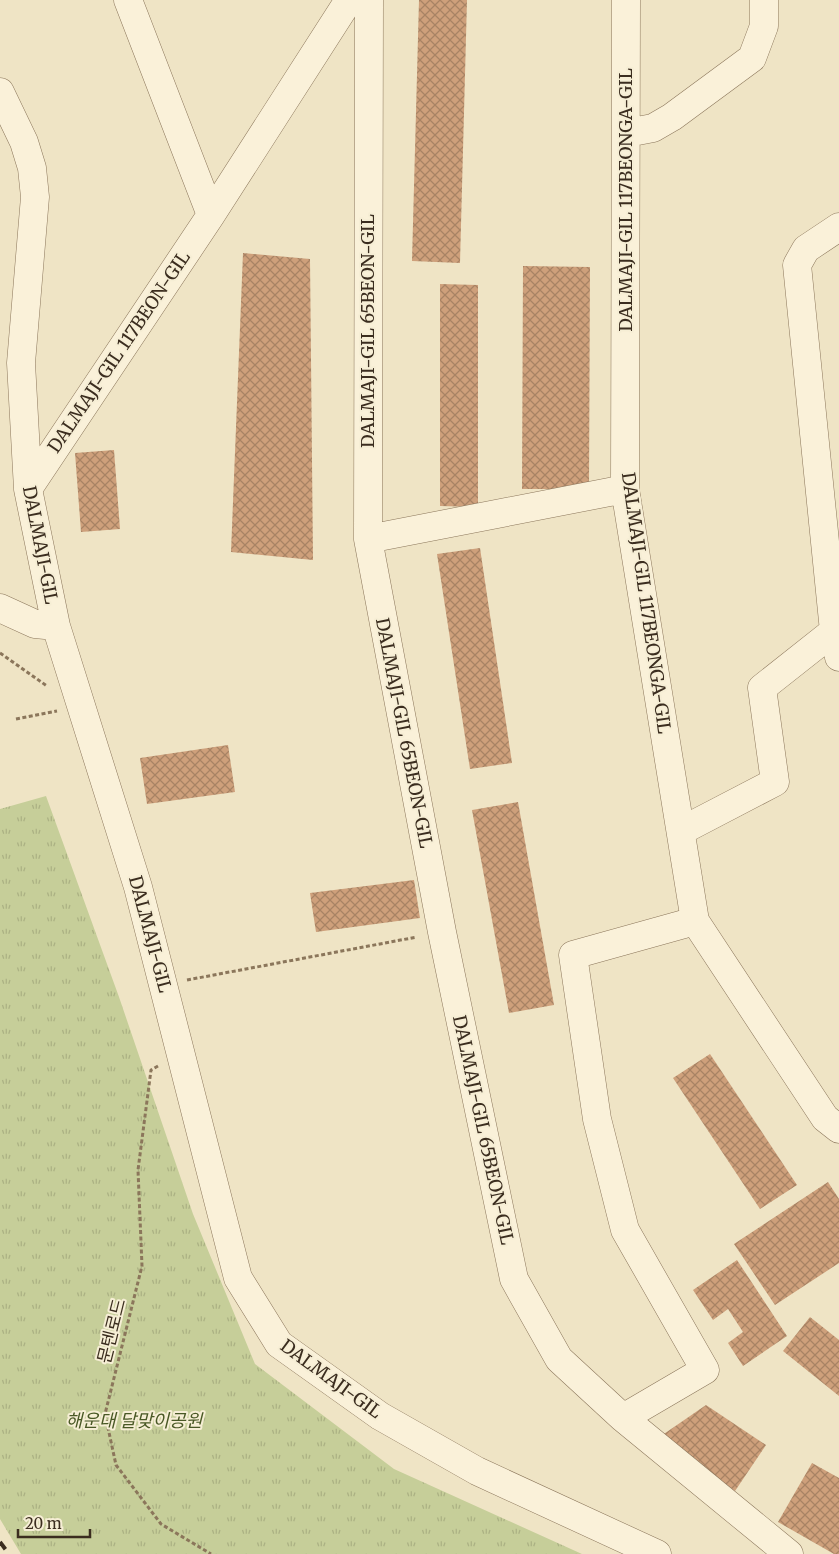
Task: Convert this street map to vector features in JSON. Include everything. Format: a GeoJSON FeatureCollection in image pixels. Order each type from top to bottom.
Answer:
{"type":"FeatureCollection","features":[{"type":"Feature","properties":{"kind":"street"},"geometry":{"type":"LineString","coordinates":[[128,0],[211,215]]}},
{"type":"Feature","properties":{"kind":"street","name":"DALMAJI-GIL 117BEON-GIL"},"geometry":{"type":"LineString","coordinates":[[28,489],[211,215],[349,0]]}},
{"type":"Feature","properties":{"kind":"street","name":"DALMAJI-GIL 65BEON-GIL"},"geometry":{"type":"LineString","coordinates":[[369,0],[368,539],[442,932],[514,1279],[559,1359],[623,1418],[789,1554]]}},
{"type":"Feature","properties":{"kind":"street","name":"DALMAJI-GIL 117BEONGA-GIL"},"geometry":{"type":"LineString","coordinates":[[626,0],[625,488],[695,921],[834,1117]]}},
{"type":"Feature","properties":{"kind":"street"},"geometry":{"type":"LineString","coordinates":[[627,133],[652,128],[672,117],[752,58],[764,26],[764,0]]}},
{"type":"Feature","properties":{"kind":"street","name":"DALMAJI-GIL"},"geometry":{"type":"LineString","coordinates":[[0,92],[24,142],[32,168],[35,197],[21,363],[28,489],[56,626],[138,887],[238,1278],[279,1344],[380,1416],[477,1471],[656,1554]]}},
{"type":"Feature","properties":{"kind":"street"},"geometry":{"type":"LineString","coordinates":[[681,831],[775,782],[762,688],[836,644],[797,265],[806,249],[839,227]]}},
{"type":"Feature","properties":{"kind":"street"},"geometry":{"type":"LineString","coordinates":[[368,539],[625,488]]}},
{"type":"Feature","properties":{"kind":"street"},"geometry":{"type":"LineString","coordinates":[[0,608],[34,624],[56,626]]}},
{"type":"Feature","properties":{"kind":"street"},"geometry":{"type":"LineString","coordinates":[[623,1418],[705,1370],[626,1230],[597,1119],[573,955],[695,921]]}},
{"type":"Feature","properties":{"kind":"path"},"geometry":{"type":"LineString","coordinates":[[0,653],[54,691]]}},
{"type":"Feature","properties":{"kind":"path"},"geometry":{"type":"LineString","coordinates":[[16,719],[60,710]]}},
{"type":"Feature","properties":{"kind":"path"},"geometry":{"type":"LineString","coordinates":[[163,985],[442,932]]}},
{"type":"Feature","properties":{"kind":"path","name":"문텐로드"},"geometry":{"type":"LineString","coordinates":[[151,1070],[138,1170],[142,1266],[105,1414],[116,1465],[161,1524],[211,1554]]}},
{"type":"Feature","properties":{"kind":"green space","name":"해운대 달맞이공원"},"geometry":{"type":"Polygon","coordinates":[[[46,796],[119,997],[193,1214],[255,1364],[394,1469],[582,1554],[21,1554],[0,1519],[0,809],[46,796]]]}},
{"type":"Feature","properties":{"kind":"building"},"geometry":{"type":"Polygon","coordinates":[[[419,0],[467,0],[460,263],[412,261],[419,0]]]}},
{"type":"Feature","properties":{"kind":"building"},"geometry":{"type":"Polygon","coordinates":[[[243,253],[310,259],[313,560],[231,552],[243,253]]]}},
{"type":"Feature","properties":{"kind":"building"},"geometry":{"type":"Polygon","coordinates":[[[523,266],[590,267],[589,489],[522,489],[523,266]]]}},
{"type":"Feature","properties":{"kind":"building"},"geometry":{"type":"Polygon","coordinates":[[[440,284],[478,285],[478,507],[440,506],[440,284]]]}},
{"type":"Feature","properties":{"kind":"building"},"geometry":{"type":"Polygon","coordinates":[[[114,450],[120,529],[81,532],[75,453],[114,450]]]}},
{"type":"Feature","properties":{"kind":"building"},"geometry":{"type":"Polygon","coordinates":[[[480,548],[512,763],[470,769],[437,554],[480,548]]]}},
{"type":"Feature","properties":{"kind":"building"},"geometry":{"type":"Polygon","coordinates":[[[228,745],[235,792],[147,804],[140,758],[228,745]]]}},
{"type":"Feature","properties":{"kind":"building"},"geometry":{"type":"Polygon","coordinates":[[[518,802],[554,1005],[509,1013],[472,810],[518,802]]]}},
{"type":"Feature","properties":{"kind":"building"},"geometry":{"type":"Polygon","coordinates":[[[414,880],[420,918],[316,932],[310,893],[414,880]]]}},
{"type":"Feature","properties":{"kind":"building"},"geometry":{"type":"Polygon","coordinates":[[[710,1054],[797,1185],[760,1209],[673,1078],[710,1054]]]}},
{"type":"Feature","properties":{"kind":"building"},"geometry":{"type":"Polygon","coordinates":[[[828,1182],[839,1199],[839,1263],[775,1305],[734,1244],[828,1182]]]}},
{"type":"Feature","properties":{"kind":"building"},"geometry":{"type":"Polygon","coordinates":[[[737,1260],[787,1336],[743,1366],[728,1343],[743,1332],[728,1309],[713,1320],[693,1290],[737,1260]]]}},
{"type":"Feature","properties":{"kind":"building"},"geometry":{"type":"Polygon","coordinates":[[[810,1317],[839,1340],[839,1396],[783,1351],[810,1317]]]}},
{"type":"Feature","properties":{"kind":"building"},"geometry":{"type":"Polygon","coordinates":[[[706,1405],[766,1445],[735,1491],[658,1438],[706,1405]]]}},
{"type":"Feature","properties":{"kind":"building"},"geometry":{"type":"Polygon","coordinates":[[[812,1463],[839,1478],[839,1554],[834,1554],[778,1522],[812,1463]]]}},
{"type":"Feature","properties":{"kind":"railway"},"geometry":{"type":"LineString","coordinates":[[0,1542],[9,1554]]}}]}
